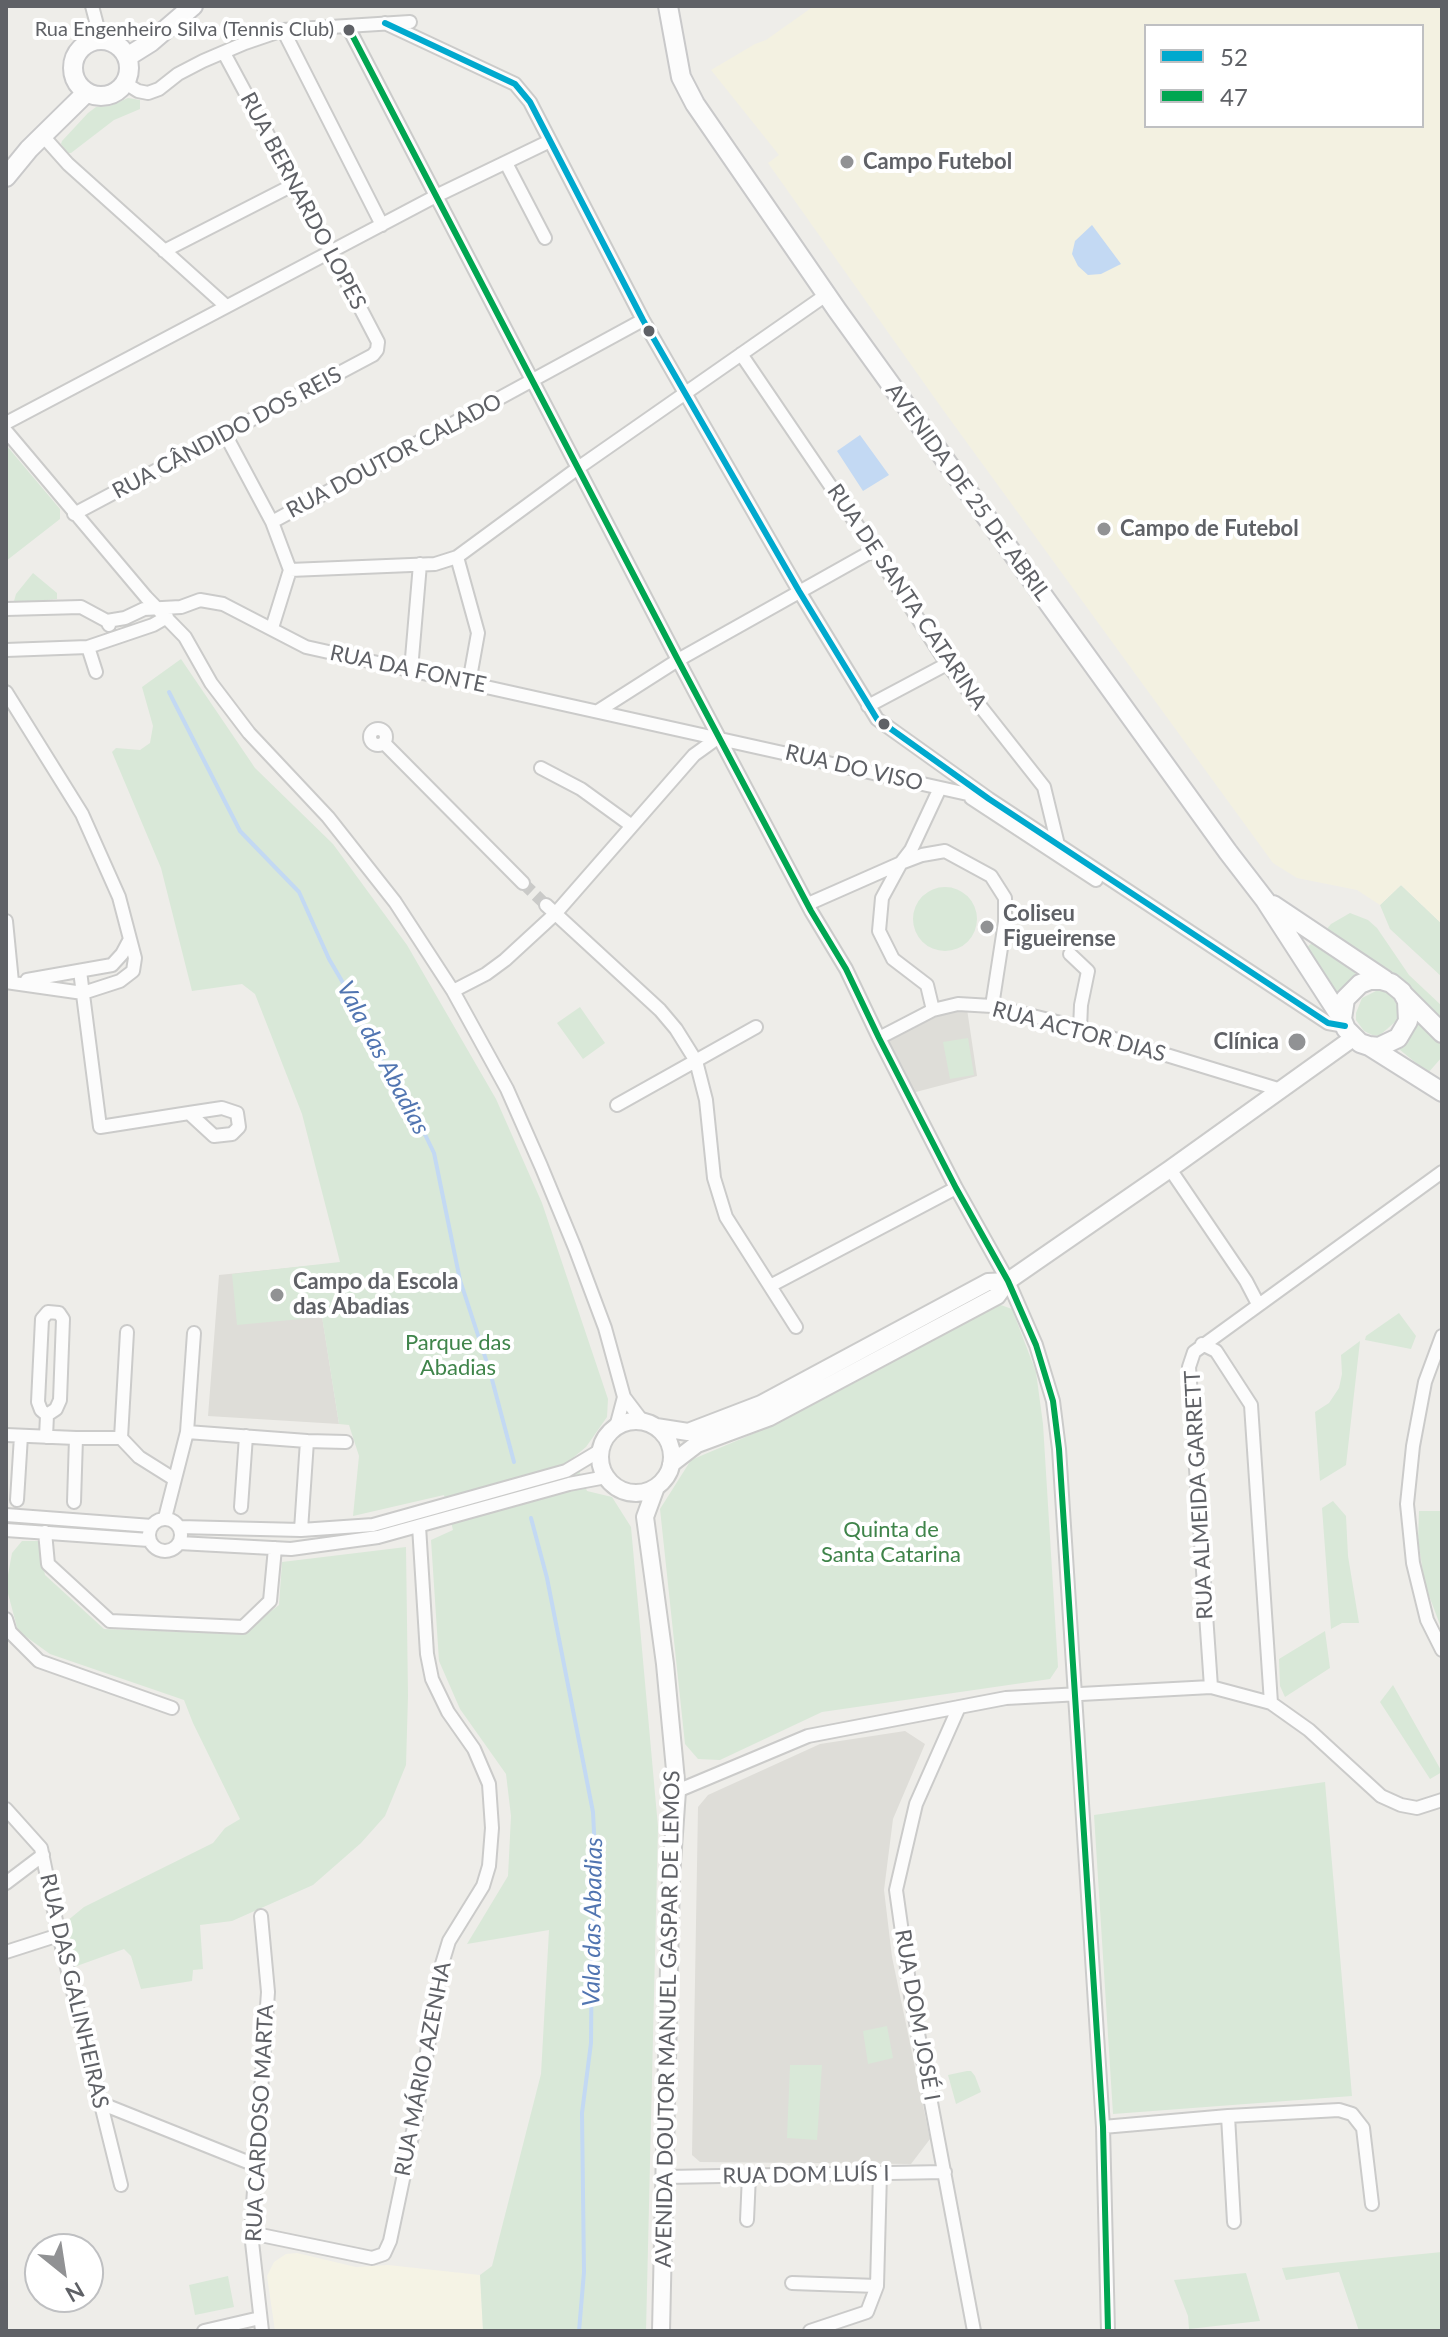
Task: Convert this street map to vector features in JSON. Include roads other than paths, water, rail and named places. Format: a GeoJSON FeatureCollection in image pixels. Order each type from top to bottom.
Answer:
{"type":"FeatureCollection","features":[{"type":"Feature","properties":{"kind":"main road"},"geometry":{"type":"LineString","coordinates":[[127,57],[151,42],[193,6]]}},
{"type":"Feature","properties":{"kind":"main road","name":"AVENIDA DE 25 DE ABRIL"},"geometry":{"type":"LineString","coordinates":[[668,6],[681,77],[695,104],[826,295],[1265,900]]}},
{"type":"Feature","properties":{"kind":"main road"},"geometry":{"type":"LineString","coordinates":[[101,40],[116,44],[127,57],[129,66],[125,83],[112,94],[86,93],[75,80],[73,61],[83,46],[101,40]]}},
{"type":"Feature","properties":{"kind":"main road"},"geometry":{"type":"LineString","coordinates":[[6,166],[29,149],[86,93]]}},
{"type":"Feature","properties":{"kind":"main road"},"geometry":{"type":"LineString","coordinates":[[6,177],[29,149]]}},
{"type":"Feature","properties":{"kind":"main road"},"geometry":{"type":"LineString","coordinates":[[1265,900],[1396,988],[1442,1033]]}},
{"type":"Feature","properties":{"kind":"main road"},"geometry":{"type":"LineString","coordinates":[[1265,900],[1351,1032],[1442,1092]]}},
{"type":"Feature","properties":{"kind":"main road"},"geometry":{"type":"LineString","coordinates":[[1370,980],[1396,988],[1409,1011],[1404,1031],[1398,1038],[1389,1044],[1351,1032],[1345,999],[1360,984],[1370,980]]}},
{"type":"Feature","properties":{"kind":"street"},"geometry":{"type":"LineString","coordinates":[[92,6],[101,40]]}},
{"type":"Feature","properties":{"kind":"street"},"geometry":{"type":"LineString","coordinates":[[125,83],[148,93],[159,89],[178,74],[283,30],[410,22]]}},
{"type":"Feature","properties":{"kind":"street"},"geometry":{"type":"LineString","coordinates":[[385,23],[515,84],[530,102],[684,394],[877,719],[1058,845],[1328,1023],[1351,1032]]}},
{"type":"Feature","properties":{"kind":"street"},"geometry":{"type":"LineString","coordinates":[[348,27],[678,660],[846,969],[956,1188],[1008,1281],[1036,1345],[1053,1401],[1059,1449],[1103,2127],[1108,2331]]}},
{"type":"Feature","properties":{"kind":"street"},"geometry":{"type":"LineString","coordinates":[[283,30],[382,225]]}},
{"type":"Feature","properties":{"kind":"street","name":"RUA BERNARDO LOPES"},"geometry":{"type":"LineString","coordinates":[[224,53],[378,342],[377,350]]}},
{"type":"Feature","properties":{"kind":"street"},"geometry":{"type":"LineString","coordinates":[[43,136],[68,164],[226,306]]}},
{"type":"Feature","properties":{"kind":"street"},"geometry":{"type":"LineString","coordinates":[[6,423],[436,196],[550,141]]}},
{"type":"Feature","properties":{"kind":"street"},"geometry":{"type":"LineString","coordinates":[[506,163],[545,238]]}},
{"type":"Feature","properties":{"kind":"street"},"geometry":{"type":"LineString","coordinates":[[164,251],[295,184]]}},
{"type":"Feature","properties":{"kind":"street"},"geometry":{"type":"LineString","coordinates":[[290,570],[435,564],[457,557],[578,468],[826,295]]}},
{"type":"Feature","properties":{"kind":"street","name":"RUA DOUTOR CALADO"},"geometry":{"type":"LineString","coordinates":[[272,522],[643,320]]}},
{"type":"Feature","properties":{"kind":"street","name":"RUA CÂNDIDO DOS REIS"},"geometry":{"type":"LineString","coordinates":[[74,514],[373,355],[377,350]]}},
{"type":"Feature","properties":{"kind":"street","name":"RUA DE SANTA CATARINA"},"geometry":{"type":"LineString","coordinates":[[741,354],[947,664],[1044,787],[1058,845]]}},
{"type":"Feature","properties":{"kind":"street"},"geometry":{"type":"LineString","coordinates":[[6,431],[146,597],[185,637],[211,683],[249,733],[328,817],[395,902],[453,991],[507,1089],[552,1194],[605,1328],[624,1397],[669,1443],[671,1464],[656,1487],[645,1517]]}},
{"type":"Feature","properties":{"kind":"street"},"geometry":{"type":"LineString","coordinates":[[225,434],[272,522],[290,570],[272,628]]}},
{"type":"Feature","properties":{"kind":"street"},"geometry":{"type":"LineString","coordinates":[[598,711],[678,660],[874,550]]}},
{"type":"Feature","properties":{"kind":"street"},"geometry":{"type":"LineString","coordinates":[[457,557],[478,633],[469,683]]}},
{"type":"Feature","properties":{"kind":"street"},"geometry":{"type":"LineString","coordinates":[[411,670],[420,564]]}},
{"type":"Feature","properties":{"kind":"street","name":"RUA DA FONTE"},"geometry":{"type":"LineString","coordinates":[[107,621],[125,618],[144,609],[162,612],[200,600],[223,604],[306,647],[719,737]]}},
{"type":"Feature","properties":{"kind":"street"},"geometry":{"type":"LineString","coordinates":[[6,609],[81,607],[107,621],[112,632],[110,641]]}},
{"type":"Feature","properties":{"kind":"street"},"geometry":{"type":"LineString","coordinates":[[6,650],[88,647],[153,625],[162,612]]}},
{"type":"Feature","properties":{"kind":"street"},"geometry":{"type":"LineString","coordinates":[[88,647],[96,672]]}},
{"type":"Feature","properties":{"kind":"street"},"geometry":{"type":"LineString","coordinates":[[868,706],[947,664]]}},
{"type":"Feature","properties":{"kind":"street"},"geometry":{"type":"LineString","coordinates":[[6,692],[82,814],[119,897],[135,958],[133,971],[120,981],[83,993],[9,982]]}},
{"type":"Feature","properties":{"kind":"street"},"geometry":{"type":"LineString","coordinates":[[453,991],[505,960],[632,826],[694,755],[719,737]]}},
{"type":"Feature","properties":{"kind":"street","name":"RUA DO VISO"},"geometry":{"type":"LineString","coordinates":[[719,737],[989,799]]}},
{"type":"Feature","properties":{"kind":"street"},"geometry":{"type":"LineString","coordinates":[[384,743],[523,883]]}},
{"type":"Feature","properties":{"kind":"street"},"geometry":{"type":"LineString","coordinates":[[541,768],[581,789],[632,826]]}},
{"type":"Feature","properties":{"kind":"street"},"geometry":{"type":"LineString","coordinates":[[933,1010],[927,985],[893,959],[879,931],[882,898],[911,850],[940,788]]}},
{"type":"Feature","properties":{"kind":"street"},"geometry":{"type":"LineString","coordinates":[[965,794],[1323,1030],[1351,1032]]}},
{"type":"Feature","properties":{"kind":"street"},"geometry":{"type":"LineString","coordinates":[[808,904],[901,863],[945,851],[991,876],[1005,898],[1005,922],[992,1006]]}},
{"type":"Feature","properties":{"kind":"street"},"geometry":{"type":"LineString","coordinates":[[550,910],[660,1010],[696,1061],[706,1100],[714,1178],[726,1217],[796,1327]]}},
{"type":"Feature","properties":{"kind":"street"},"geometry":{"type":"LineString","coordinates":[[6,921],[9,982]]}},
{"type":"Feature","properties":{"kind":"street"},"geometry":{"type":"LineString","coordinates":[[9,982],[112,965],[130,939]]}},
{"type":"Feature","properties":{"kind":"street"},"geometry":{"type":"LineString","coordinates":[[1070,954],[1088,971],[1080,1029]]}},
{"type":"Feature","properties":{"kind":"street"},"geometry":{"type":"LineString","coordinates":[[80,971],[100,1127],[189,1113]]}},
{"type":"Feature","properties":{"kind":"street","name":"RUA ACTOR DIAS"},"geometry":{"type":"LineString","coordinates":[[879,1038],[933,1010],[958,1004],[992,1006],[1080,1029],[1281,1090]]}},
{"type":"Feature","properties":{"kind":"street"},"geometry":{"type":"LineString","coordinates":[[617,1105],[756,1027]]}},
{"type":"Feature","properties":{"kind":"street"},"geometry":{"type":"LineString","coordinates":[[671,1464],[697,1444],[770,1417],[994,1298],[1008,1281],[1281,1090],[1351,1032]]}},
{"type":"Feature","properties":{"kind":"street"},"geometry":{"type":"LineString","coordinates":[[1170,1169],[1246,1281],[1258,1304]]}},
{"type":"Feature","properties":{"kind":"street","name":"RUA ALMEIDA GARRETT"},"geometry":{"type":"LineString","coordinates":[[1211,1687],[1189,1367],[1194,1352],[1442,1172]]}},
{"type":"Feature","properties":{"kind":"street"},"geometry":{"type":"LineString","coordinates":[[770,1286],[956,1188]]}},
{"type":"Feature","properties":{"kind":"street"},"geometry":{"type":"LineString","coordinates":[[656,1487],[638,1493],[629,1492],[612,1484],[606,1477],[600,1459],[601,1450],[603,1441],[616,1427],[633,1421],[688,1432],[761,1404],[988,1282],[1008,1281]]}},
{"type":"Feature","properties":{"kind":"street"},"geometry":{"type":"LineString","coordinates":[[48,1312],[59,1313],[63,1319],[60,1400],[56,1409],[47,1415],[38,1402],[42,1319],[48,1312]]}},
{"type":"Feature","properties":{"kind":"street"},"geometry":{"type":"LineString","coordinates":[[121,1438],[127,1332]]}},
{"type":"Feature","properties":{"kind":"street"},"geometry":{"type":"LineString","coordinates":[[165,1518],[176,1522],[181,1538],[176,1548],[165,1552],[155,1549],[148,1535],[152,1526],[165,1518],[187,1432],[194,1333]]}},
{"type":"Feature","properties":{"kind":"street"},"geometry":{"type":"LineString","coordinates":[[1442,1336],[1425,1382],[1413,1446],[1407,1504],[1413,1563],[1428,1624],[1442,1650]]}},
{"type":"Feature","properties":{"kind":"street"},"geometry":{"type":"LineString","coordinates":[[1202,1344],[1216,1351],[1251,1405],[1271,1703]]}},
{"type":"Feature","properties":{"kind":"street"},"geometry":{"type":"LineString","coordinates":[[616,1427],[624,1397]]}},
{"type":"Feature","properties":{"kind":"street"},"geometry":{"type":"LineString","coordinates":[[46,1437],[47,1415]]}},
{"type":"Feature","properties":{"kind":"street"},"geometry":{"type":"LineString","coordinates":[[187,1432],[346,1442]]}},
{"type":"Feature","properties":{"kind":"street"},"geometry":{"type":"LineString","coordinates":[[6,1435],[121,1438],[139,1457],[174,1479]]}},
{"type":"Feature","properties":{"kind":"street"},"geometry":{"type":"LineString","coordinates":[[17,1500],[21,1436]]}},
{"type":"Feature","properties":{"kind":"street"},"geometry":{"type":"LineString","coordinates":[[241,1507],[246,1436]]}},
{"type":"Feature","properties":{"kind":"street"},"geometry":{"type":"LineString","coordinates":[[74,1502],[76,1438]]}},
{"type":"Feature","properties":{"kind":"street"},"geometry":{"type":"LineString","coordinates":[[301,1530],[307,1441]]}},
{"type":"Feature","properties":{"kind":"street"},"geometry":{"type":"LineString","coordinates":[[179,1527],[301,1530],[373,1525],[566,1471],[601,1450]]}},
{"type":"Feature","properties":{"kind":"street"},"geometry":{"type":"LineString","coordinates":[[179,1543],[291,1549],[378,1537],[569,1484],[606,1477]]}},
{"type":"Feature","properties":{"kind":"street"},"geometry":{"type":"LineString","coordinates":[[629,1492],[645,1517]]}},
{"type":"Feature","properties":{"kind":"street"},"geometry":{"type":"LineString","coordinates":[[6,1515],[152,1526]]}},
{"type":"Feature","properties":{"kind":"street","name":"AVENIDA DOUTOR MANUEL GASPAR DE LEMOS"},"geometry":{"type":"LineString","coordinates":[[645,1517],[665,1664],[677,1791],[671,1876],[661,2331]]}},
{"type":"Feature","properties":{"kind":"street","name":"RUA MÁRIO AZENHA"},"geometry":{"type":"LineString","coordinates":[[251,2233],[372,2258],[384,2254],[390,2241],[415,2122],[442,1964],[449,1941],[483,1886],[489,1866],[492,1828],[489,1784],[474,1749],[448,1712],[432,1679],[427,1654],[419,1526]]}},
{"type":"Feature","properties":{"kind":"street"},"geometry":{"type":"LineString","coordinates":[[6,1530],[149,1540]]}},
{"type":"Feature","properties":{"kind":"street"},"geometry":{"type":"LineString","coordinates":[[45,1532],[48,1564],[110,1621],[243,1627],[270,1601],[275,1548]]}},
{"type":"Feature","properties":{"kind":"street"},"geometry":{"type":"LineString","coordinates":[[6,1619],[10,1632],[39,1661],[172,1708]]}},
{"type":"Feature","properties":{"kind":"street"},"geometry":{"type":"LineString","coordinates":[[677,1791],[808,1736],[1006,1698],[1211,1687],[1271,1703],[1309,1730],[1381,1796],[1417,1808],[1442,1800]]}},
{"type":"Feature","properties":{"kind":"street","name":"RUA DOM JOSÉ I"},"geometry":{"type":"LineString","coordinates":[[959,1707],[916,1804],[896,1890],[911,1996],[974,2331]]}},
{"type":"Feature","properties":{"kind":"street","name":"RUA DAS GALINHEIRAS"},"geometry":{"type":"LineString","coordinates":[[6,1809],[41,1848],[59,1935],[121,2185]]}},
{"type":"Feature","properties":{"kind":"street"},"geometry":{"type":"LineString","coordinates":[[6,1883],[43,1855]]}},
{"type":"Feature","properties":{"kind":"street","name":"RUA CARDOSO MARTA"},"geometry":{"type":"LineString","coordinates":[[261,1916],[268,1992],[251,2233],[261,2324]]}},
{"type":"Feature","properties":{"kind":"street"},"geometry":{"type":"LineString","coordinates":[[6,1952],[59,1935]]}},
{"type":"Feature","properties":{"kind":"street"},"geometry":{"type":"LineString","coordinates":[[100,2103],[255,2165]]}},
{"type":"Feature","properties":{"kind":"street"},"geometry":{"type":"LineString","coordinates":[[1103,2127],[1339,2110],[1352,2114],[1363,2128],[1372,2204]]}},
{"type":"Feature","properties":{"kind":"street"},"geometry":{"type":"LineString","coordinates":[[1228,2116],[1234,2222]]}},
{"type":"Feature","properties":{"kind":"street","name":"RUA DOM LUÍS I"},"geometry":{"type":"LineString","coordinates":[[666,2177],[945,2172]]}},
{"type":"Feature","properties":{"kind":"street"},"geometry":{"type":"LineString","coordinates":[[810,2331],[867,2312],[877,2286],[880,2173]]}},
{"type":"Feature","properties":{"kind":"street"},"geometry":{"type":"LineString","coordinates":[[747,2220],[749,2175]]}},
{"type":"Feature","properties":{"kind":"street"},"geometry":{"type":"LineString","coordinates":[[792,2283],[877,2286]]}},
{"type":"Feature","properties":{"kind":"street"},"geometry":{"type":"LineString","coordinates":[[204,2331],[261,2324]]}},
{"type":"Feature","properties":{"kind":"water"},"geometry":{"type":"Polygon","coordinates":[[[1092,225],[1121,264],[1101,274],[1088,275],[1078,266],[1072,254],[1075,241],[1092,225]]]}},
{"type":"Feature","properties":{"kind":"water"},"geometry":{"type":"Polygon","coordinates":[[[860,435],[889,475],[863,491],[837,451],[860,435]]]}},
{"type":"Feature","properties":{"kind":"waterway","name":"Vala das Abadias"},"geometry":{"type":"LineString","coordinates":[[169,692],[240,831],[299,892],[329,959],[356,1005],[366,1032],[434,1153],[460,1280],[490,1372],[514,1462]]}},
{"type":"Feature","properties":{"kind":"waterway","name":"Vala das Abadias"},"geometry":{"type":"LineString","coordinates":[[531,1518],[547,1578],[593,1812],[596,1872],[591,2043],[582,2113],[584,2272],[579,2331]]}},
{"type":"Feature","properties":{"kind":"tunnel"},"geometry":{"type":"LineString","coordinates":[[523,883],[546,905]]}},
{"type":"Feature","properties":{"kind":"place","name":"Rua Engenheiro Silva (Tennis Club)"},"geometry":{"type":"Point","coordinates":[349,30]}},
{"type":"Feature","properties":{"kind":"place","name":"Campo Futebol"},"geometry":{"type":"Point","coordinates":[847,162]}},
{"type":"Feature","properties":{"kind":"place","name":"Campo de Futebol"},"geometry":{"type":"Point","coordinates":[1104,529]}},
{"type":"Feature","properties":{"kind":"place","name":"Coliseu Figueirense"},"geometry":{"type":"Point","coordinates":[987,927]}},
{"type":"Feature","properties":{"kind":"place","name":"Clínica"},"geometry":{"type":"Point","coordinates":[1297,1042]}},
{"type":"Feature","properties":{"kind":"place","name":"Campo da Escola das Abadias"},"geometry":{"type":"Point","coordinates":[277,1295]}},
{"type":"Feature","properties":{"kind":"park label","name":"Parque das Abadias"},"geometry":{"type":"Point","coordinates":[458,1356]}},
{"type":"Feature","properties":{"kind":"park label","name":"Quinta de Santa Catarina"},"geometry":{"type":"Point","coordinates":[891,1542]}}]}
